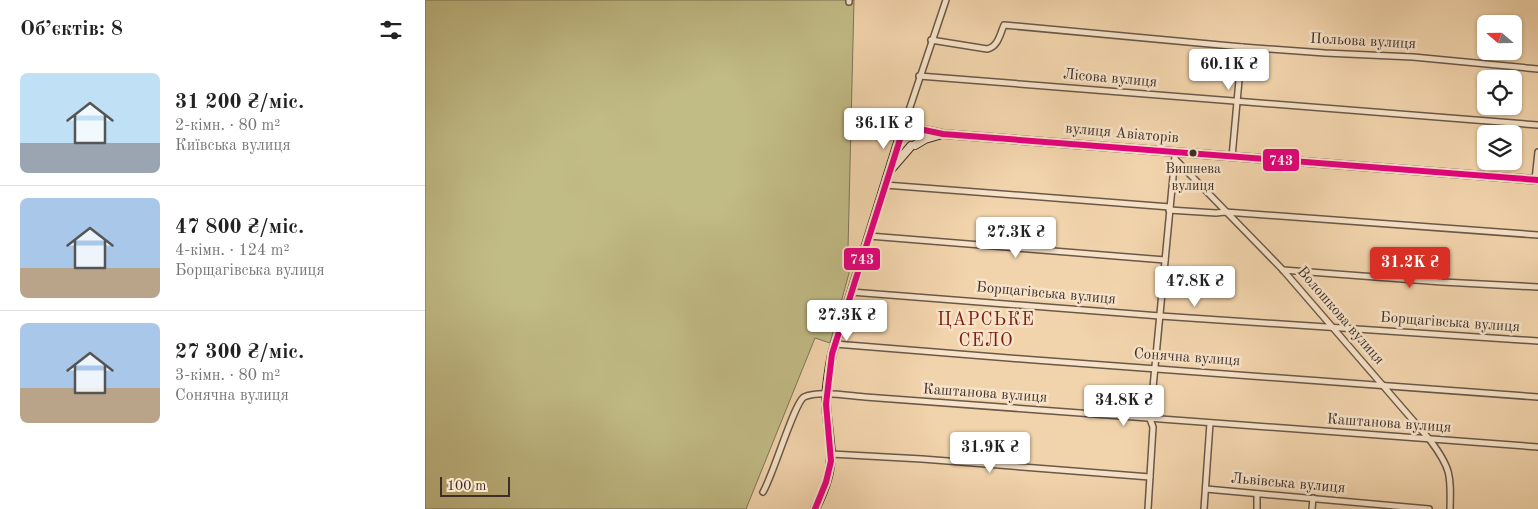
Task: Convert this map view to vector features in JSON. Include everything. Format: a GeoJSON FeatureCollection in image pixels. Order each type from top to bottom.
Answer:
{"type":"FeatureCollection","features":[{"type":"Feature","properties":{"kind":"main road"},"geometry":{"type":"LineString","coordinates":[[815,509],[825,486],[831,454],[827,395],[829,368],[835,344],[901,135],[906,128],[915,128],[920,137],[890,171]]}},
{"type":"Feature","properties":{"kind":"main road","name":"вулиця Авіаторів"},"geometry":{"type":"LineString","coordinates":[[915,128],[943,134],[1175,155],[1232,157],[1537,180]]}},
{"type":"Feature","properties":{"kind":"main road","name":"вулиця Авіаторів"},"geometry":{"type":"LineString","coordinates":[[913,145],[925,139],[943,134]]}},
{"type":"Feature","properties":{"kind":"main road"},"geometry":{"type":"LineString","coordinates":[[901,135],[903,144],[913,145]]}},
{"type":"Feature","properties":{"kind":"street"},"geometry":{"type":"LineString","coordinates":[[901,135],[945,0]]}},
{"type":"Feature","properties":{"kind":"street","name":"Польова вулиця"},"geometry":{"type":"LineString","coordinates":[[931,40],[987,49],[992,48],[1004,25],[1242,47],[1413,57],[1538,70]]}},
{"type":"Feature","properties":{"kind":"street"},"geometry":{"type":"LineString","coordinates":[[1232,157],[1242,47]]}},
{"type":"Feature","properties":{"kind":"street","name":"Лісова вулиця"},"geometry":{"type":"LineString","coordinates":[[919,76],[1538,125]]}},
{"type":"Feature","properties":{"kind":"street"},"geometry":{"type":"LineString","coordinates":[[909,110],[910,123],[915,128]]}},
{"type":"Feature","properties":{"kind":"street"},"geometry":{"type":"LineString","coordinates":[[1537,180],[1538,152]]}},
{"type":"Feature","properties":{"kind":"street"},"geometry":{"type":"LineString","coordinates":[[1148,509],[1153,427],[1150,419],[1175,155]]}},
{"type":"Feature","properties":{"kind":"street","name":"Волошкова вулиця"},"geometry":{"type":"LineString","coordinates":[[1175,155],[1225,212],[1283,270],[1430,440],[1447,466],[1451,483],[1450,509]]}},
{"type":"Feature","properties":{"kind":"street"},"geometry":{"type":"LineString","coordinates":[[885,185],[1216,213],[1225,212],[1538,235]]}},
{"type":"Feature","properties":{"kind":"street"},"geometry":{"type":"LineString","coordinates":[[869,236],[1165,260]]}},
{"type":"Feature","properties":{"kind":"street"},"geometry":{"type":"LineString","coordinates":[[1283,270],[1538,287]]}},
{"type":"Feature","properties":{"kind":"street","name":"Борщагівська вулиця"},"geometry":{"type":"LineString","coordinates":[[851,292],[1160,316],[1538,341]]}},
{"type":"Feature","properties":{"kind":"street","name":"Сонячна вулиця"},"geometry":{"type":"LineString","coordinates":[[835,344],[1538,396]]}},
{"type":"Feature","properties":{"kind":"street","name":"Каштанова вулиця"},"geometry":{"type":"LineString","coordinates":[[763,492],[774,470],[800,400],[813,395],[1538,447]]}},
{"type":"Feature","properties":{"kind":"street"},"geometry":{"type":"LineString","coordinates":[[1204,509],[1209,423]]}},
{"type":"Feature","properties":{"kind":"street"},"geometry":{"type":"LineString","coordinates":[[831,454],[922,459],[1150,477]]}},
{"type":"Feature","properties":{"kind":"street","name":"Львівська вулиця"},"geometry":{"type":"LineString","coordinates":[[1206,489],[1313,498],[1383,507],[1429,509]]}},
{"type":"Feature","properties":{"kind":"street"},"geometry":{"type":"LineString","coordinates":[[1257,494],[1257,509]]}},
{"type":"Feature","properties":{"kind":"street"},"geometry":{"type":"LineString","coordinates":[[1312,509],[1313,498]]}},
{"type":"Feature","properties":{"kind":"shaded area"},"geometry":{"type":"Polygon","coordinates":[[[425,0],[854,0],[848,249],[855,251],[830,343],[815,338],[746,509],[425,509],[425,0]]]}},
{"type":"Feature","properties":{"kind":"transit line","name":"743"},"geometry":{"type":"LineString","coordinates":[[815,509],[826,482],[831,461],[826,404],[832,354],[903,130],[910,127],[943,134],[1538,180]]}},
{"type":"Feature","properties":{"kind":"place","name":"Вишнева вулиця"},"geometry":{"type":"Point","coordinates":[1193,153]}},
{"type":"Feature","properties":{"kind":"district","name":"ЦАРСЬКЕ СЕЛО"},"geometry":{"type":"Point","coordinates":[986,330]}}]}
